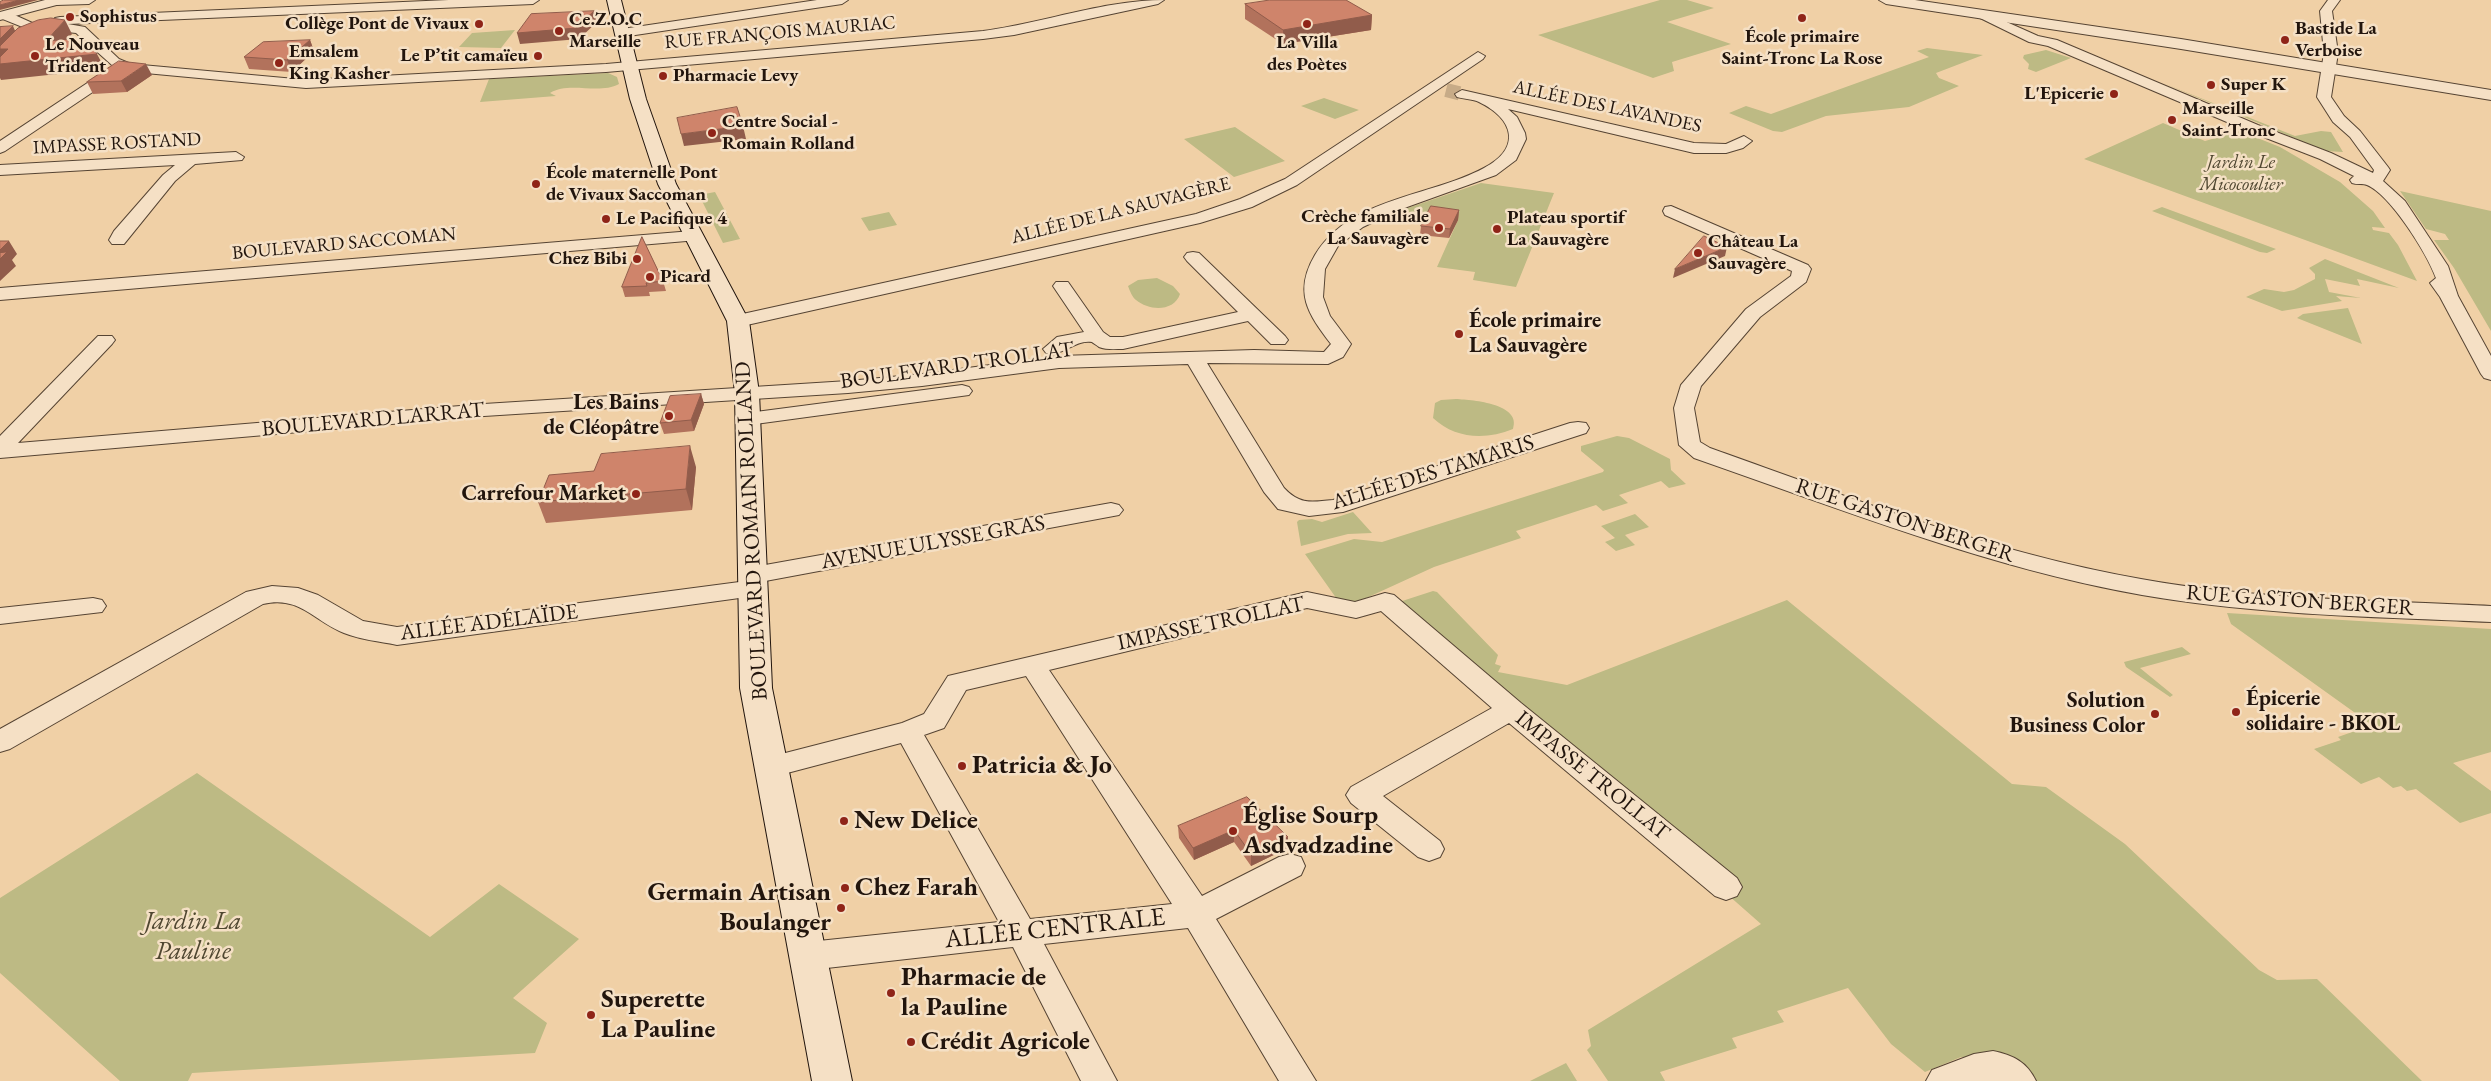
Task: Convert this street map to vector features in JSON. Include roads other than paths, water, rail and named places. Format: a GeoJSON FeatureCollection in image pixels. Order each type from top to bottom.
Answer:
{"type":"FeatureCollection","features":[{"type":"Feature","properties":{"kind":"main road","name":"BOULEVARD ROMAIN ROLLAND"},"geometry":{"type":"LineString","coordinates":[[614,0],[638,99],[667,184],[692,236],[738,321],[747,406],[756,688],[832,1081]]}},
{"type":"Feature","properties":{"kind":"main road"},"geometry":{"type":"LineString","coordinates":[[1886,0],[1978,11],[2491,93]]}},
{"type":"Feature","properties":{"kind":"main road"},"geometry":{"type":"LineString","coordinates":[[1923,0],[1956,2],[1998,17],[2330,66]]}},
{"type":"Feature","properties":{"kind":"main road"},"geometry":{"type":"LineString","coordinates":[[2,16],[58,1]]}},
{"type":"Feature","properties":{"kind":"street"},"geometry":{"type":"LineString","coordinates":[[58,1],[89,0]]}},
{"type":"Feature","properties":{"kind":"street"},"geometry":{"type":"LineString","coordinates":[[24,36],[49,27],[103,20],[533,0]]}},
{"type":"Feature","properties":{"kind":"street"},"geometry":{"type":"LineString","coordinates":[[622,33],[842,0]]}},
{"type":"Feature","properties":{"kind":"street","name":"RUE FRANÇOIS MAURIAC"},"geometry":{"type":"LineString","coordinates":[[121,67],[306,84],[629,66],[983,35],[1014,31],[1158,0]]}},
{"type":"Feature","properties":{"kind":"street"},"geometry":{"type":"LineString","coordinates":[[2334,0],[2326,11],[2330,66],[2324,97],[2338,119],[2355,134],[2382,170],[2379,177],[2360,180]]}},
{"type":"Feature","properties":{"kind":"street"},"geometry":{"type":"LineString","coordinates":[[24,11],[49,27]]}},
{"type":"Feature","properties":{"kind":"street"},"geometry":{"type":"LineString","coordinates":[[1978,11],[2034,39],[2052,43]]}},
{"type":"Feature","properties":{"kind":"street"},"geometry":{"type":"LineString","coordinates":[[2,16],[49,27],[80,30],[103,20]]}},
{"type":"Feature","properties":{"kind":"street"},"geometry":{"type":"LineString","coordinates":[[1998,17],[2052,43],[2253,128],[2330,158],[2360,180],[2388,211],[2449,296],[2491,374]]}},
{"type":"Feature","properties":{"kind":"street"},"geometry":{"type":"LineString","coordinates":[[0,148],[121,67],[80,30]]}},
{"type":"Feature","properties":{"kind":"street","name":"ALLÉE DE LA SAUVAGÈRE"},"geometry":{"type":"LineString","coordinates":[[738,321],[1206,216],[1246,203],[1291,182],[1440,89],[1478,56]]}},
{"type":"Feature","properties":{"kind":"street","name":"ALLÉE DES LAVANDES"},"geometry":{"type":"LineString","coordinates":[[1462,94],[1694,148],[1720,150],[1744,141]]}},
{"type":"Feature","properties":{"kind":"street"},"geometry":{"type":"LineString","coordinates":[[1485,100],[1511,119],[1518,132],[1570,119]]}},
{"type":"Feature","properties":{"kind":"street"},"geometry":{"type":"LineString","coordinates":[[0,131],[28,129]]}},
{"type":"Feature","properties":{"kind":"street","name":"BOULEVARD TROLLAT"},"geometry":{"type":"LineString","coordinates":[[747,406],[1035,364],[1039,358],[1056,355],[1328,358],[1336,353],[1341,344],[1315,306],[1313,278],[1318,262],[1329,246],[1358,222],[1382,210],[1499,168],[1513,154],[1518,144],[1518,132]]}},
{"type":"Feature","properties":{"kind":"street","name":"IMPASSE ROSTAND"},"geometry":{"type":"LineString","coordinates":[[0,170],[236,158]]}},
{"type":"Feature","properties":{"kind":"street"},"geometry":{"type":"LineString","coordinates":[[118,240],[120,235],[169,178],[190,160]]}},
{"type":"Feature","properties":{"kind":"street","name":"RUE GASTON BERGER"},"geometry":{"type":"LineString","coordinates":[[1671,211],[1802,269],[1800,278],[1752,314],[1736,330],[1691,385],[1684,408],[1690,445],[1702,453],[1936,534],[2071,572],[2206,597],[2491,614]]}},
{"type":"Feature","properties":{"kind":"street","name":"BOULEVARD SACCOMAN"},"geometry":{"type":"LineString","coordinates":[[0,294],[692,236]]}},
{"type":"Feature","properties":{"kind":"street"},"geometry":{"type":"LineString","coordinates":[[1193,257],[1249,315],[1278,340]]}},
{"type":"Feature","properties":{"kind":"street"},"geometry":{"type":"LineString","coordinates":[[1062,286],[1096,336],[1106,343],[1123,343],[1249,315]]}},
{"type":"Feature","properties":{"kind":"street"},"geometry":{"type":"LineString","coordinates":[[1056,355],[1064,341],[1096,336]]}},
{"type":"Feature","properties":{"kind":"street"},"geometry":{"type":"LineString","coordinates":[[0,450],[104,340]]}},
{"type":"Feature","properties":{"kind":"street","name":"BOULEVARD TROLLAT"},"geometry":{"type":"LineString","coordinates":[[747,406],[903,400],[1128,367],[1173,357]]}},
{"type":"Feature","properties":{"kind":"street","name":"ALLÉE DES TAMARIS"},"geometry":{"type":"LineString","coordinates":[[1194,358],[1275,492],[1286,504],[1308,509],[1335,507],[1578,428]]}},
{"type":"Feature","properties":{"kind":"street","name":"BOULEVARD LARRAT"},"geometry":{"type":"LineString","coordinates":[[0,450],[474,411],[747,406]]}},
{"type":"Feature","properties":{"kind":"street","name":"AVENUE ULYSSE GRAS"},"geometry":{"type":"LineString","coordinates":[[754,581],[1110,510]]}},
{"type":"Feature","properties":{"kind":"street","name":"ALLÉE ADÉLAÏDE"},"geometry":{"type":"LineString","coordinates":[[0,742],[254,598],[266,594],[297,594],[354,628],[397,636],[754,581]]}},
{"type":"Feature","properties":{"kind":"street","name":"IMPASSE TROLLAT"},"geometry":{"type":"LineString","coordinates":[[772,766],[908,731],[934,721],[957,684],[1307,600],[1356,610],[1384,601],[1511,710],[1726,887]]}},
{"type":"Feature","properties":{"kind":"street"},"geometry":{"type":"LineString","coordinates":[[0,616],[93,606]]}},
{"type":"Feature","properties":{"kind":"street"},"geometry":{"type":"LineString","coordinates":[[1032,665],[1196,914],[1298,1081]]}},
{"type":"Feature","properties":{"kind":"street"},"geometry":{"type":"LineString","coordinates":[[1429,849],[1361,795],[1511,710]]}},
{"type":"Feature","properties":{"kind":"street"},"geometry":{"type":"LineString","coordinates":[[908,731],[1021,932],[1099,1081]]}},
{"type":"Feature","properties":{"kind":"street","name":"ALLÉE CENTRALE"},"geometry":{"type":"LineString","coordinates":[[809,956],[1196,914],[1290,866]]}},
{"type":"Feature","properties":{"kind":"street"},"geometry":{"type":"LineString","coordinates":[[1944,1081],[1986,1066],[1998,1067],[2012,1074],[2018,1081]]}},
{"type":"Feature","properties":{"kind":"tunnel"},"geometry":{"type":"LineString","coordinates":[[1446,90],[1462,94]]}},
{"type":"Feature","properties":{"kind":"place","name":"Sophistus"},"geometry":{"type":"Point","coordinates":[70,17]}},
{"type":"Feature","properties":{"kind":"place","name":"École primaire Saint-Tronc La Rose"},"geometry":{"type":"Point","coordinates":[1802,18]}},
{"type":"Feature","properties":{"kind":"place","name":"Collège Pont de Vivaux"},"geometry":{"type":"Point","coordinates":[479,24]}},
{"type":"Feature","properties":{"kind":"place","name":"La Villa des Poètes"},"geometry":{"type":"Point","coordinates":[1307,24]}},
{"type":"Feature","properties":{"kind":"place","name":"Ce.Z.O.C Marseille"},"geometry":{"type":"Point","coordinates":[559,31]}},
{"type":"Feature","properties":{"kind":"place","name":"Bastide La Verboise"},"geometry":{"type":"Point","coordinates":[2285,40]}},
{"type":"Feature","properties":{"kind":"place","name":"Le Nouveau Trident"},"geometry":{"type":"Point","coordinates":[35,56]}},
{"type":"Feature","properties":{"kind":"place","name":"Le P’tit camaïeu"},"geometry":{"type":"Point","coordinates":[538,56]}},
{"type":"Feature","properties":{"kind":"place","name":"Emsalem King Kasher"},"geometry":{"type":"Point","coordinates":[279,63]}},
{"type":"Feature","properties":{"kind":"place","name":"Pharmacie Levy"},"geometry":{"type":"Point","coordinates":[663,76]}},
{"type":"Feature","properties":{"kind":"place","name":"Super K"},"geometry":{"type":"Point","coordinates":[2211,85]}},
{"type":"Feature","properties":{"kind":"place","name":"L'Epicerie"},"geometry":{"type":"Point","coordinates":[2114,94]}},
{"type":"Feature","properties":{"kind":"place","name":"Marseille Saint-Tronc"},"geometry":{"type":"Point","coordinates":[2172,120]}},
{"type":"Feature","properties":{"kind":"place","name":"Centre Social - Romain Rolland"},"geometry":{"type":"Point","coordinates":[712,133]}},
{"type":"Feature","properties":{"kind":"place","name":"École maternelle Pont de Vivaux Saccoman"},"geometry":{"type":"Point","coordinates":[536,184]}},
{"type":"Feature","properties":{"kind":"place","name":"Le Pacifique 4"},"geometry":{"type":"Point","coordinates":[606,219]}},
{"type":"Feature","properties":{"kind":"place","name":"Crèche familiale La Sauvagère"},"geometry":{"type":"Point","coordinates":[1439,228]}},
{"type":"Feature","properties":{"kind":"place","name":"Plateau sportif La Sauvagère"},"geometry":{"type":"Point","coordinates":[1497,229]}},
{"type":"Feature","properties":{"kind":"place","name":"Château La Sauvagère"},"geometry":{"type":"Point","coordinates":[1698,253]}},
{"type":"Feature","properties":{"kind":"place","name":"Chez Bibi"},"geometry":{"type":"Point","coordinates":[637,259]}},
{"type":"Feature","properties":{"kind":"place","name":"Picard"},"geometry":{"type":"Point","coordinates":[650,277]}},
{"type":"Feature","properties":{"kind":"place","name":"École primaire La Sauvagère"},"geometry":{"type":"Point","coordinates":[1459,334]}},
{"type":"Feature","properties":{"kind":"place","name":"Les Bains de Cléopâtre"},"geometry":{"type":"Point","coordinates":[669,416]}},
{"type":"Feature","properties":{"kind":"place","name":"Carrefour Market"},"geometry":{"type":"Point","coordinates":[636,494]}},
{"type":"Feature","properties":{"kind":"place","name":"Épicerie solidaire - BKOL"},"geometry":{"type":"Point","coordinates":[2236,712]}},
{"type":"Feature","properties":{"kind":"place","name":"Solution Business Color"},"geometry":{"type":"Point","coordinates":[2155,714]}},
{"type":"Feature","properties":{"kind":"place","name":"Patricia & Jo"},"geometry":{"type":"Point","coordinates":[962,766]}},
{"type":"Feature","properties":{"kind":"place","name":"New Delice"},"geometry":{"type":"Point","coordinates":[844,821]}},
{"type":"Feature","properties":{"kind":"place","name":"Église Sourp Asdvadzadine"},"geometry":{"type":"Point","coordinates":[1233,831]}},
{"type":"Feature","properties":{"kind":"place","name":"Chez Farah"},"geometry":{"type":"Point","coordinates":[845,888]}},
{"type":"Feature","properties":{"kind":"place","name":"Germain Artisan Boulanger"},"geometry":{"type":"Point","coordinates":[841,908]}},
{"type":"Feature","properties":{"kind":"place","name":"Pharmacie de la Pauline"},"geometry":{"type":"Point","coordinates":[891,993]}},
{"type":"Feature","properties":{"kind":"place","name":"Superette La Pauline"},"geometry":{"type":"Point","coordinates":[591,1015]}},
{"type":"Feature","properties":{"kind":"place","name":"Crédit Agricole"},"geometry":{"type":"Point","coordinates":[911,1042]}},
{"type":"Feature","properties":{"kind":"park label","name":"Jardin Le Micocoulier"},"geometry":{"type":"Point","coordinates":[2241,174]}},
{"type":"Feature","properties":{"kind":"park label","name":"Jardin La Pauline"},"geometry":{"type":"Point","coordinates":[193,937]}}]}
